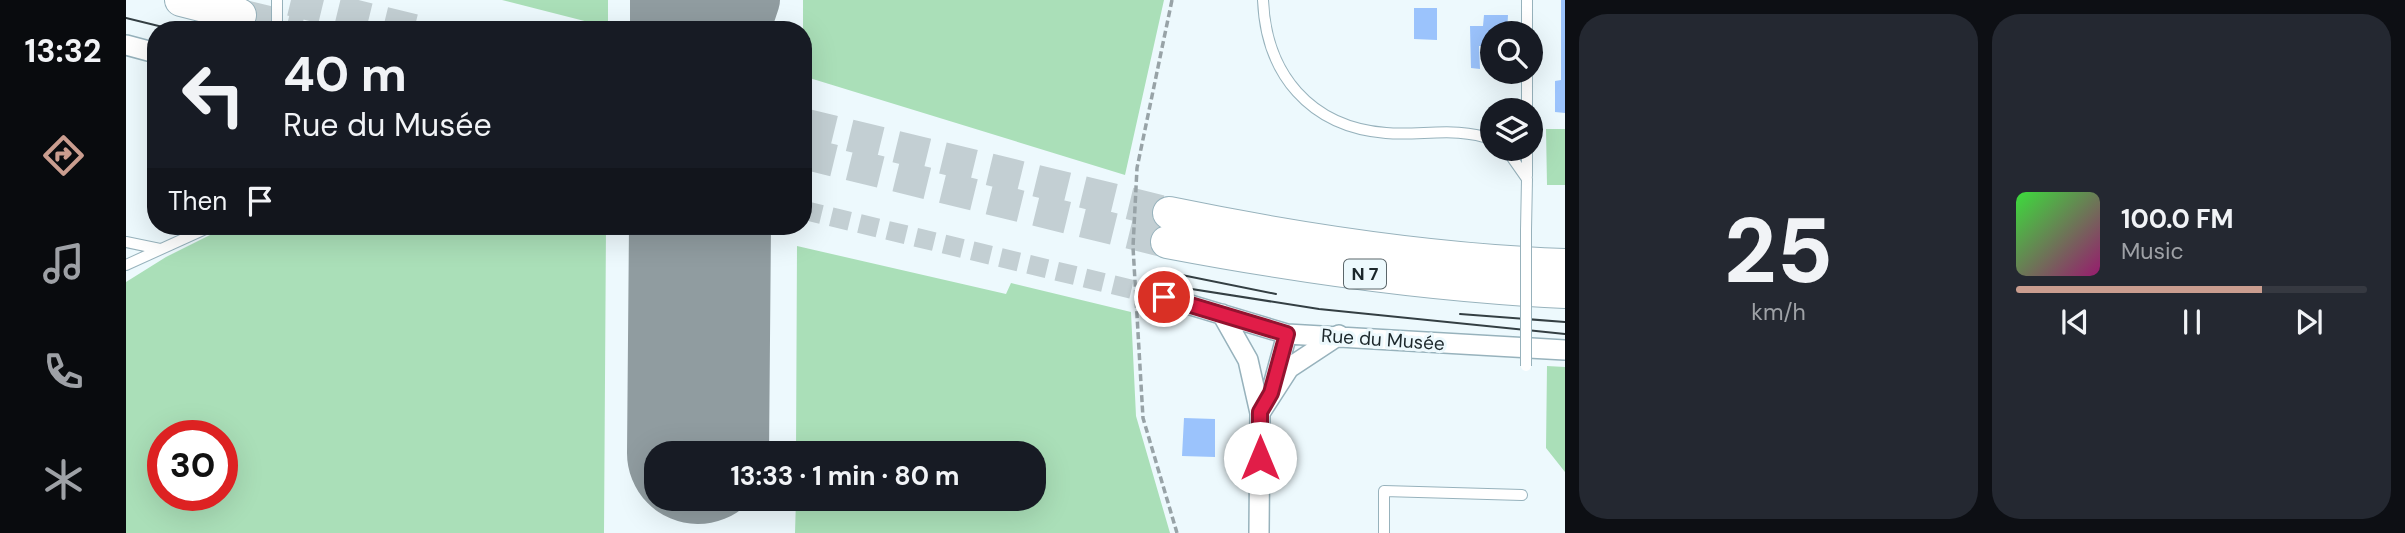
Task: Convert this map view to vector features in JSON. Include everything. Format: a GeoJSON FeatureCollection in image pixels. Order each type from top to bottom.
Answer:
{"type":"FeatureCollection","features":[{"type":"Feature","properties":{"kind":"highway"},"geometry":{"type":"LineString","coordinates":[[181,0],[240,15]]}},
{"type":"Feature","properties":{"kind":"highway","name":"N 7"},"geometry":{"type":"LineString","coordinates":[[1565,265],[1413,255],[1289,238],[1168,227],[1283,264],[1400,279],[1565,292]]}},
{"type":"Feature","properties":{"kind":"street"},"geometry":{"type":"LineString","coordinates":[[126,45],[147,51]]}},
{"type":"Feature","properties":{"kind":"street","name":"Rue du Musée"},"geometry":{"type":"LineString","coordinates":[[1164,297],[1287,334],[1565,350]]}},
{"type":"Feature","properties":{"kind":"street"},"geometry":{"type":"LineString","coordinates":[[1222,314],[1248,360],[1260,412],[1259,533]]}},
{"type":"Feature","properties":{"kind":"street"},"geometry":{"type":"LineString","coordinates":[[1248,360],[1251,325]]}},
{"type":"Feature","properties":{"kind":"street"},"geometry":{"type":"LineString","coordinates":[[1271,393],[1287,334]]}},
{"type":"Feature","properties":{"kind":"street"},"geometry":{"type":"LineString","coordinates":[[1260,412],[1289,368],[1339,335]]}},
{"type":"Feature","properties":{"kind":"lane"},"geometry":{"type":"LineString","coordinates":[[277,21],[278,0]]}},
{"type":"Feature","properties":{"kind":"lane"},"geometry":{"type":"LineString","coordinates":[[1263,0],[1267,29],[1282,74],[1314,109],[1340,123],[1363,130],[1387,133],[1466,132],[1480,136]]}},
{"type":"Feature","properties":{"kind":"lane"},"geometry":{"type":"LineString","coordinates":[[1527,0],[1527,21]]}},
{"type":"Feature","properties":{"kind":"lane"},"geometry":{"type":"LineString","coordinates":[[1514,161],[1527,179]]}},
{"type":"Feature","properties":{"kind":"lane"},"geometry":{"type":"LineString","coordinates":[[1526,366],[1527,161]]}},
{"type":"Feature","properties":{"kind":"lane"},"geometry":{"type":"LineString","coordinates":[[126,265],[192,235]]}},
{"type":"Feature","properties":{"kind":"lane"},"geometry":{"type":"LineString","coordinates":[[126,242],[160,249]]}},
{"type":"Feature","properties":{"kind":"lane"},"geometry":{"type":"LineString","coordinates":[[1384,533],[1384,491],[1522,495]]}},
{"type":"Feature","properties":{"kind":"path"},"geometry":{"type":"LineString","coordinates":[[1172,0],[1137,168],[1133,247],[1143,418],[1177,533]]}},
{"type":"Feature","properties":{"kind":"green space"},"geometry":{"type":"Polygon","coordinates":[[[502,0],[608,0],[608,21],[584,21],[502,0]]]}},
{"type":"Feature","properties":{"kind":"green space"},"geometry":{"type":"Polygon","coordinates":[[[803,0],[1164,0],[1125,175],[812,79],[812,21],[803,21],[803,0]]]}},
{"type":"Feature","properties":{"kind":"green space"},"geometry":{"type":"Polygon","coordinates":[[[1546,129],[1565,129],[1565,185],[1547,185],[1546,129]]]}},
{"type":"Feature","properties":{"kind":"green space"},"geometry":{"type":"Polygon","coordinates":[[[210,235],[606,235],[604,533],[126,533],[126,282],[166,257],[210,235]]]}},
{"type":"Feature","properties":{"kind":"green space"},"geometry":{"type":"Polygon","coordinates":[[[797,246],[1006,294],[1011,283],[1131,312],[1136,416],[1170,533],[795,533],[796,511],[1046,511],[1046,441],[796,441],[797,246]]]}},
{"type":"Feature","properties":{"kind":"green space"},"geometry":{"type":"Polygon","coordinates":[[[1547,366],[1565,367],[1565,472],[1546,448],[1547,366]]]}},
{"type":"Feature","properties":{"kind":"building"},"geometry":{"type":"Polygon","coordinates":[[[1561,0],[1565,0],[1565,113],[1555,112],[1555,81],[1561,80],[1561,0]]]}},
{"type":"Feature","properties":{"kind":"building"},"geometry":{"type":"Polygon","coordinates":[[[1414,8],[1437,8],[1437,40],[1414,39],[1414,8]]]}},
{"type":"Feature","properties":{"kind":"building"},"geometry":{"type":"Polygon","coordinates":[[[1484,15],[1508,15],[1508,21],[1483,21],[1484,15]]]}},
{"type":"Feature","properties":{"kind":"building"},"geometry":{"type":"Polygon","coordinates":[[[1470,26],[1480,26],[1480,69],[1471,68],[1470,26]]]}},
{"type":"Feature","properties":{"kind":"building"},"geometry":{"type":"Polygon","coordinates":[[[1184,418],[1215,419],[1215,457],[1182,456],[1184,418]]]}},
{"type":"Feature","properties":{"kind":"taxiway"},"geometry":{"type":"LineString","coordinates":[[745,21],[752,0]]}},
{"type":"Feature","properties":{"kind":"taxiway"},"geometry":{"type":"LineString","coordinates":[[699,282],[703,235]]}},
{"type":"Feature","properties":{"kind":"runway"},"geometry":{"type":"LineString","coordinates":[[701,0],[701,21]]}},
{"type":"Feature","properties":{"kind":"runway"},"geometry":{"type":"LineString","coordinates":[[698,441],[700,235]]}},
{"type":"Feature","properties":{"kind":"tunnel"},"geometry":{"type":"LineString","coordinates":[[291,0],[377,21]]}},
{"type":"Feature","properties":{"kind":"tunnel"},"geometry":{"type":"LineString","coordinates":[[240,15],[264,21]]}},
{"type":"Feature","properties":{"kind":"tunnel"},"geometry":{"type":"LineString","coordinates":[[812,126],[1169,213]]}},
{"type":"Feature","properties":{"kind":"tunnel"},"geometry":{"type":"LineString","coordinates":[[812,155],[1167,242]]}},
{"type":"Feature","properties":{"kind":"tunnel"},"geometry":{"type":"LineString","coordinates":[[812,212],[1164,297]]}},
{"type":"Feature","properties":{"kind":"tram line"},"geometry":{"type":"LineString","coordinates":[[126,18],[147,23]]}},
{"type":"Feature","properties":{"kind":"tram line"},"geometry":{"type":"LineString","coordinates":[[1167,272],[1276,294]]}},
{"type":"Feature","properties":{"kind":"tram line"},"geometry":{"type":"LineString","coordinates":[[1166,285],[1319,309],[1565,334]]}},
{"type":"Feature","properties":{"kind":"tram line"},"geometry":{"type":"LineString","coordinates":[[1460,314],[1565,322]]}},
{"type":"Feature","properties":{"kind":"route"},"geometry":{"type":"LineString","coordinates":[[1164,297],[1287,334],[1271,393],[1260,412],[1260,458]]}}]}
